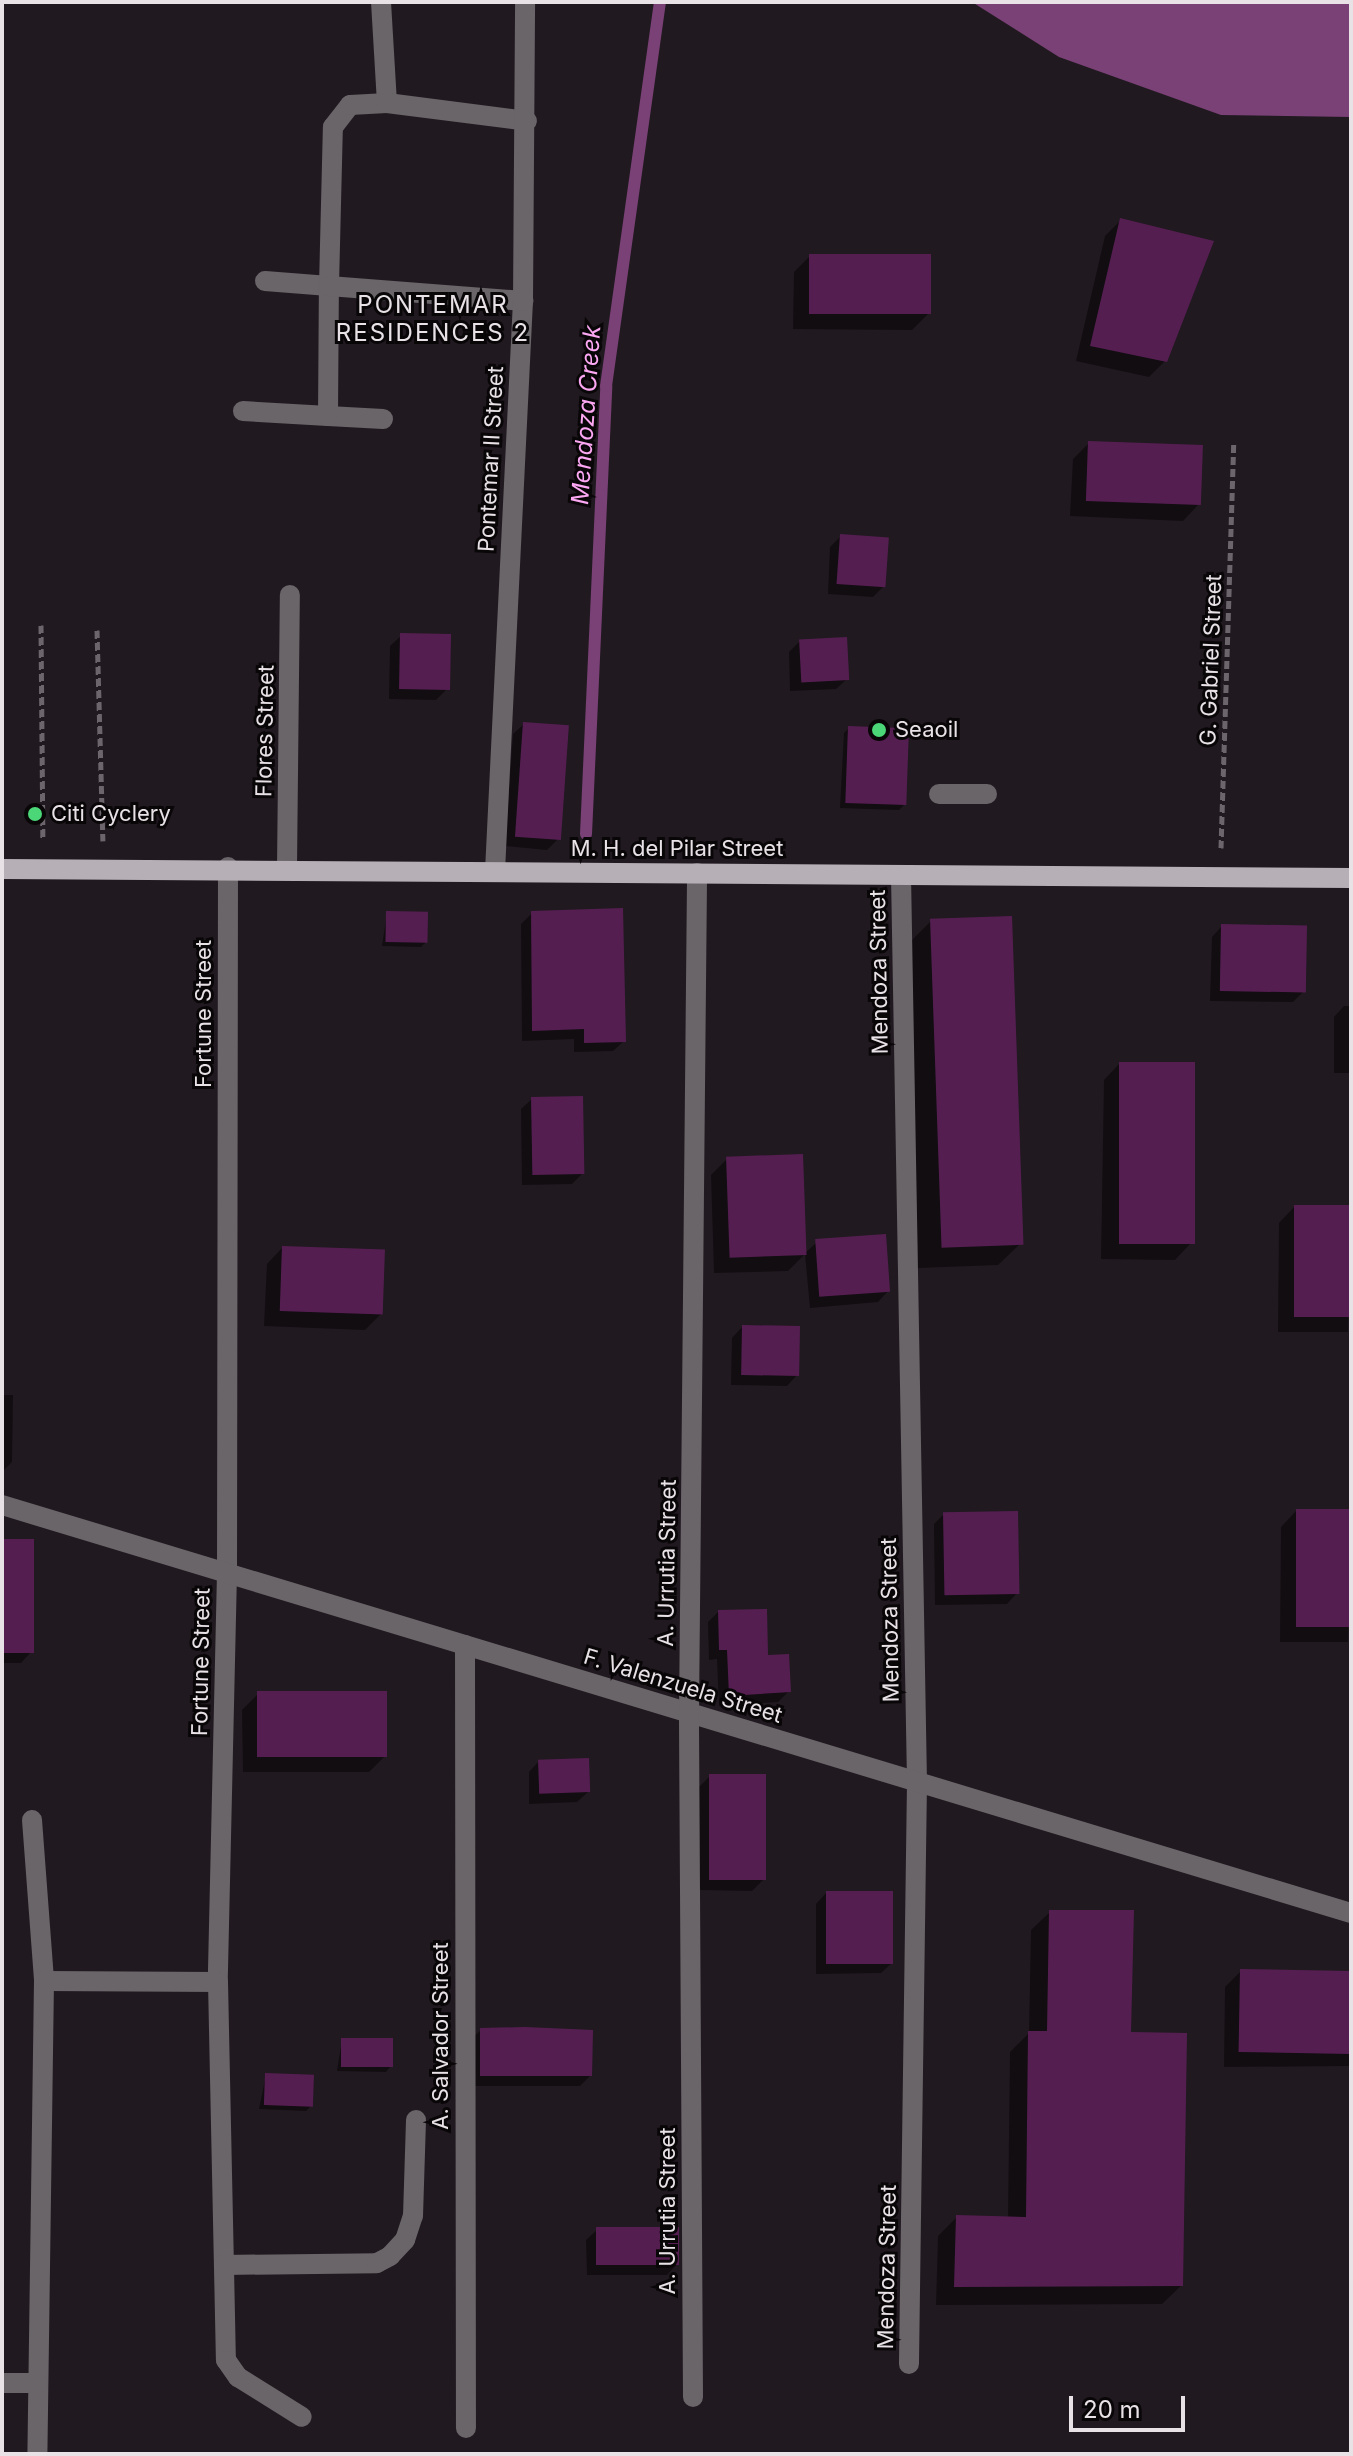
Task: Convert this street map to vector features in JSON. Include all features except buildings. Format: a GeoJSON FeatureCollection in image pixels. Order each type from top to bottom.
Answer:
{"type":"FeatureCollection","features":[{"type":"Feature","properties":{"kind":"main road","name":"M. H. del Pilar Street"},"geometry":{"type":"LineString","coordinates":[[2,869],[228,867],[1351,878]]}},
{"type":"Feature","properties":{"kind":"street"},"geometry":{"type":"LineString","coordinates":[[381,2],[387,103]]}},
{"type":"Feature","properties":{"kind":"street","name":"Pontemar II Street"},"geometry":{"type":"LineString","coordinates":[[495,871],[523,301],[527,121],[525,2]]}},
{"type":"Feature","properties":{"kind":"street"},"geometry":{"type":"LineString","coordinates":[[328,416],[333,127],[350,105],[387,103],[527,121]]}},
{"type":"Feature","properties":{"kind":"street"},"geometry":{"type":"LineString","coordinates":[[265,281],[523,301]]}},
{"type":"Feature","properties":{"kind":"street"},"geometry":{"type":"LineString","coordinates":[[243,411],[383,419]]}},
{"type":"Feature","properties":{"kind":"street","name":"Flores Street"},"geometry":{"type":"LineString","coordinates":[[287,868],[290,595]]}},
{"type":"Feature","properties":{"kind":"street"},"geometry":{"type":"LineString","coordinates":[[939,794],[987,794]]}},
{"type":"Feature","properties":{"kind":"street","name":"Fortune Street"},"geometry":{"type":"LineString","coordinates":[[228,867],[227,1573],[218,1982],[224,2265],[230,2369],[302,2417]]}},
{"type":"Feature","properties":{"kind":"street","name":"A. Urrutia Street"},"geometry":{"type":"LineString","coordinates":[[693,2397],[689,1713],[697,873]]}},
{"type":"Feature","properties":{"kind":"street","name":"Mendoza Street"},"geometry":{"type":"LineString","coordinates":[[901,875],[917,1782],[909,2364]]}},
{"type":"Feature","properties":{"kind":"street","name":"F. Valenzuela Street"},"geometry":{"type":"LineString","coordinates":[[2,1505],[1351,1913]]}},
{"type":"Feature","properties":{"kind":"street","name":"A. Salvador Street"},"geometry":{"type":"LineString","coordinates":[[465,1645],[466,2428]]}},
{"type":"Feature","properties":{"kind":"street"},"geometry":{"type":"LineString","coordinates":[[32,1820],[44,1981],[37,2454]]}},
{"type":"Feature","properties":{"kind":"street"},"geometry":{"type":"LineString","coordinates":[[44,1981],[218,1982]]}},
{"type":"Feature","properties":{"kind":"street"},"geometry":{"type":"LineString","coordinates":[[224,2265],[377,2263],[390,2256],[405,2240],[413,2216],[416,2120]]}},
{"type":"Feature","properties":{"kind":"street"},"geometry":{"type":"LineString","coordinates":[[2,2383],[38,2383]]}},
{"type":"Feature","properties":{"kind":"path","name":"G. Gabriel Street"},"geometry":{"type":"LineString","coordinates":[[1220,877],[1234,443]]}},
{"type":"Feature","properties":{"kind":"path"},"geometry":{"type":"LineString","coordinates":[[41,625],[44,869]]}},
{"type":"Feature","properties":{"kind":"path"},"geometry":{"type":"LineString","coordinates":[[97,630],[104,869]]}},
{"type":"Feature","properties":{"kind":"shaded area"},"geometry":{"type":"Polygon","coordinates":[[[972,2],[1351,2],[1351,117],[1221,115],[1059,57],[972,2]]]}},
{"type":"Feature","properties":{"kind":"waterway","name":"Mendoza Creek"},"geometry":{"type":"LineString","coordinates":[[586,834],[606,386],[660,2]]}},
{"type":"Feature","properties":{"kind":"place","name":"Seaoil"},"geometry":{"type":"Point","coordinates":[879,730]}},
{"type":"Feature","properties":{"kind":"place","name":"Citi Cyclery"},"geometry":{"type":"Point","coordinates":[35,814]}},
{"type":"Feature","properties":{"kind":"district","name":"PONTEMAR RESIDENCES 2"},"geometry":{"type":"Point","coordinates":[433,319]}}]}
